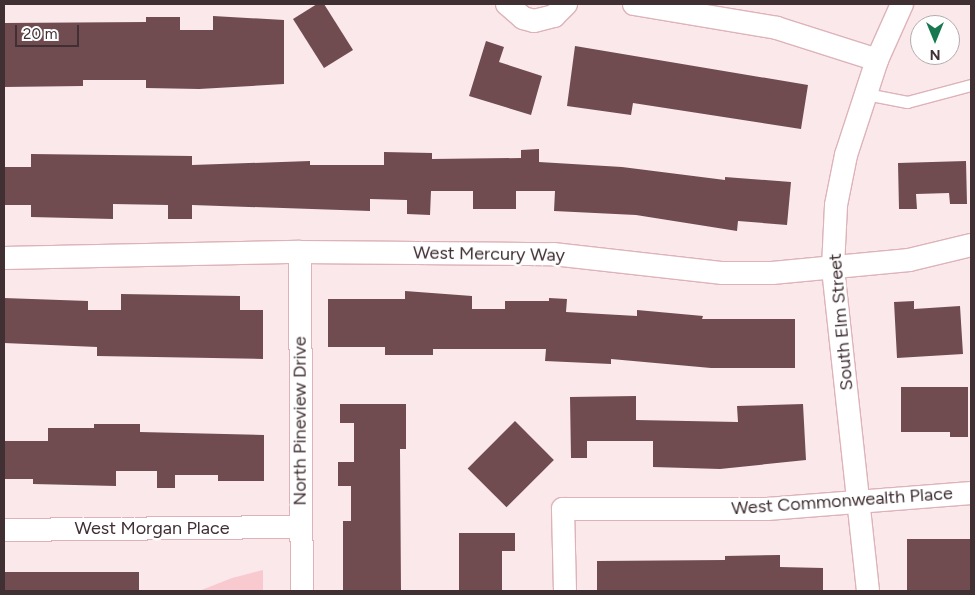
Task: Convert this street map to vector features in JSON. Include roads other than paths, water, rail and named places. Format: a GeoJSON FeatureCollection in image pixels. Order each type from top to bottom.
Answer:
{"type":"FeatureCollection","features":[{"type":"Feature","properties":{"kind":"street"},"geometry":{"type":"LineString","coordinates":[[507,4],[523,18],[534,21],[554,16],[566,4]]}},
{"type":"Feature","properties":{"kind":"street"},"geometry":{"type":"LineString","coordinates":[[634,4],[777,28],[877,60]]}},
{"type":"Feature","properties":{"kind":"street","name":"South Elm Street"},"geometry":{"type":"LineString","coordinates":[[868,591],[833,267],[836,205],[846,155],[877,60],[902,4]]}},
{"type":"Feature","properties":{"kind":"street","name":"West Mercury Way"},"geometry":{"type":"LineString","coordinates":[[4,258],[300,252],[553,254],[722,273],[833,267],[909,260],[971,245]]}},
{"type":"Feature","properties":{"kind":"street","name":"North Pineview Drive"},"geometry":{"type":"LineString","coordinates":[[300,252],[300,527],[302,591]]}},
{"type":"Feature","properties":{"kind":"street","name":"West Commonwealth Place"},"geometry":{"type":"LineString","coordinates":[[565,591],[563,509],[767,510],[971,493]]}},
{"type":"Feature","properties":{"kind":"street","name":"West Morgan Place"},"geometry":{"type":"LineString","coordinates":[[4,530],[300,527]]}},
{"type":"Feature","properties":{"kind":"lane"},"geometry":{"type":"LineString","coordinates":[[866,94],[907,102],[971,85]]}}]}
